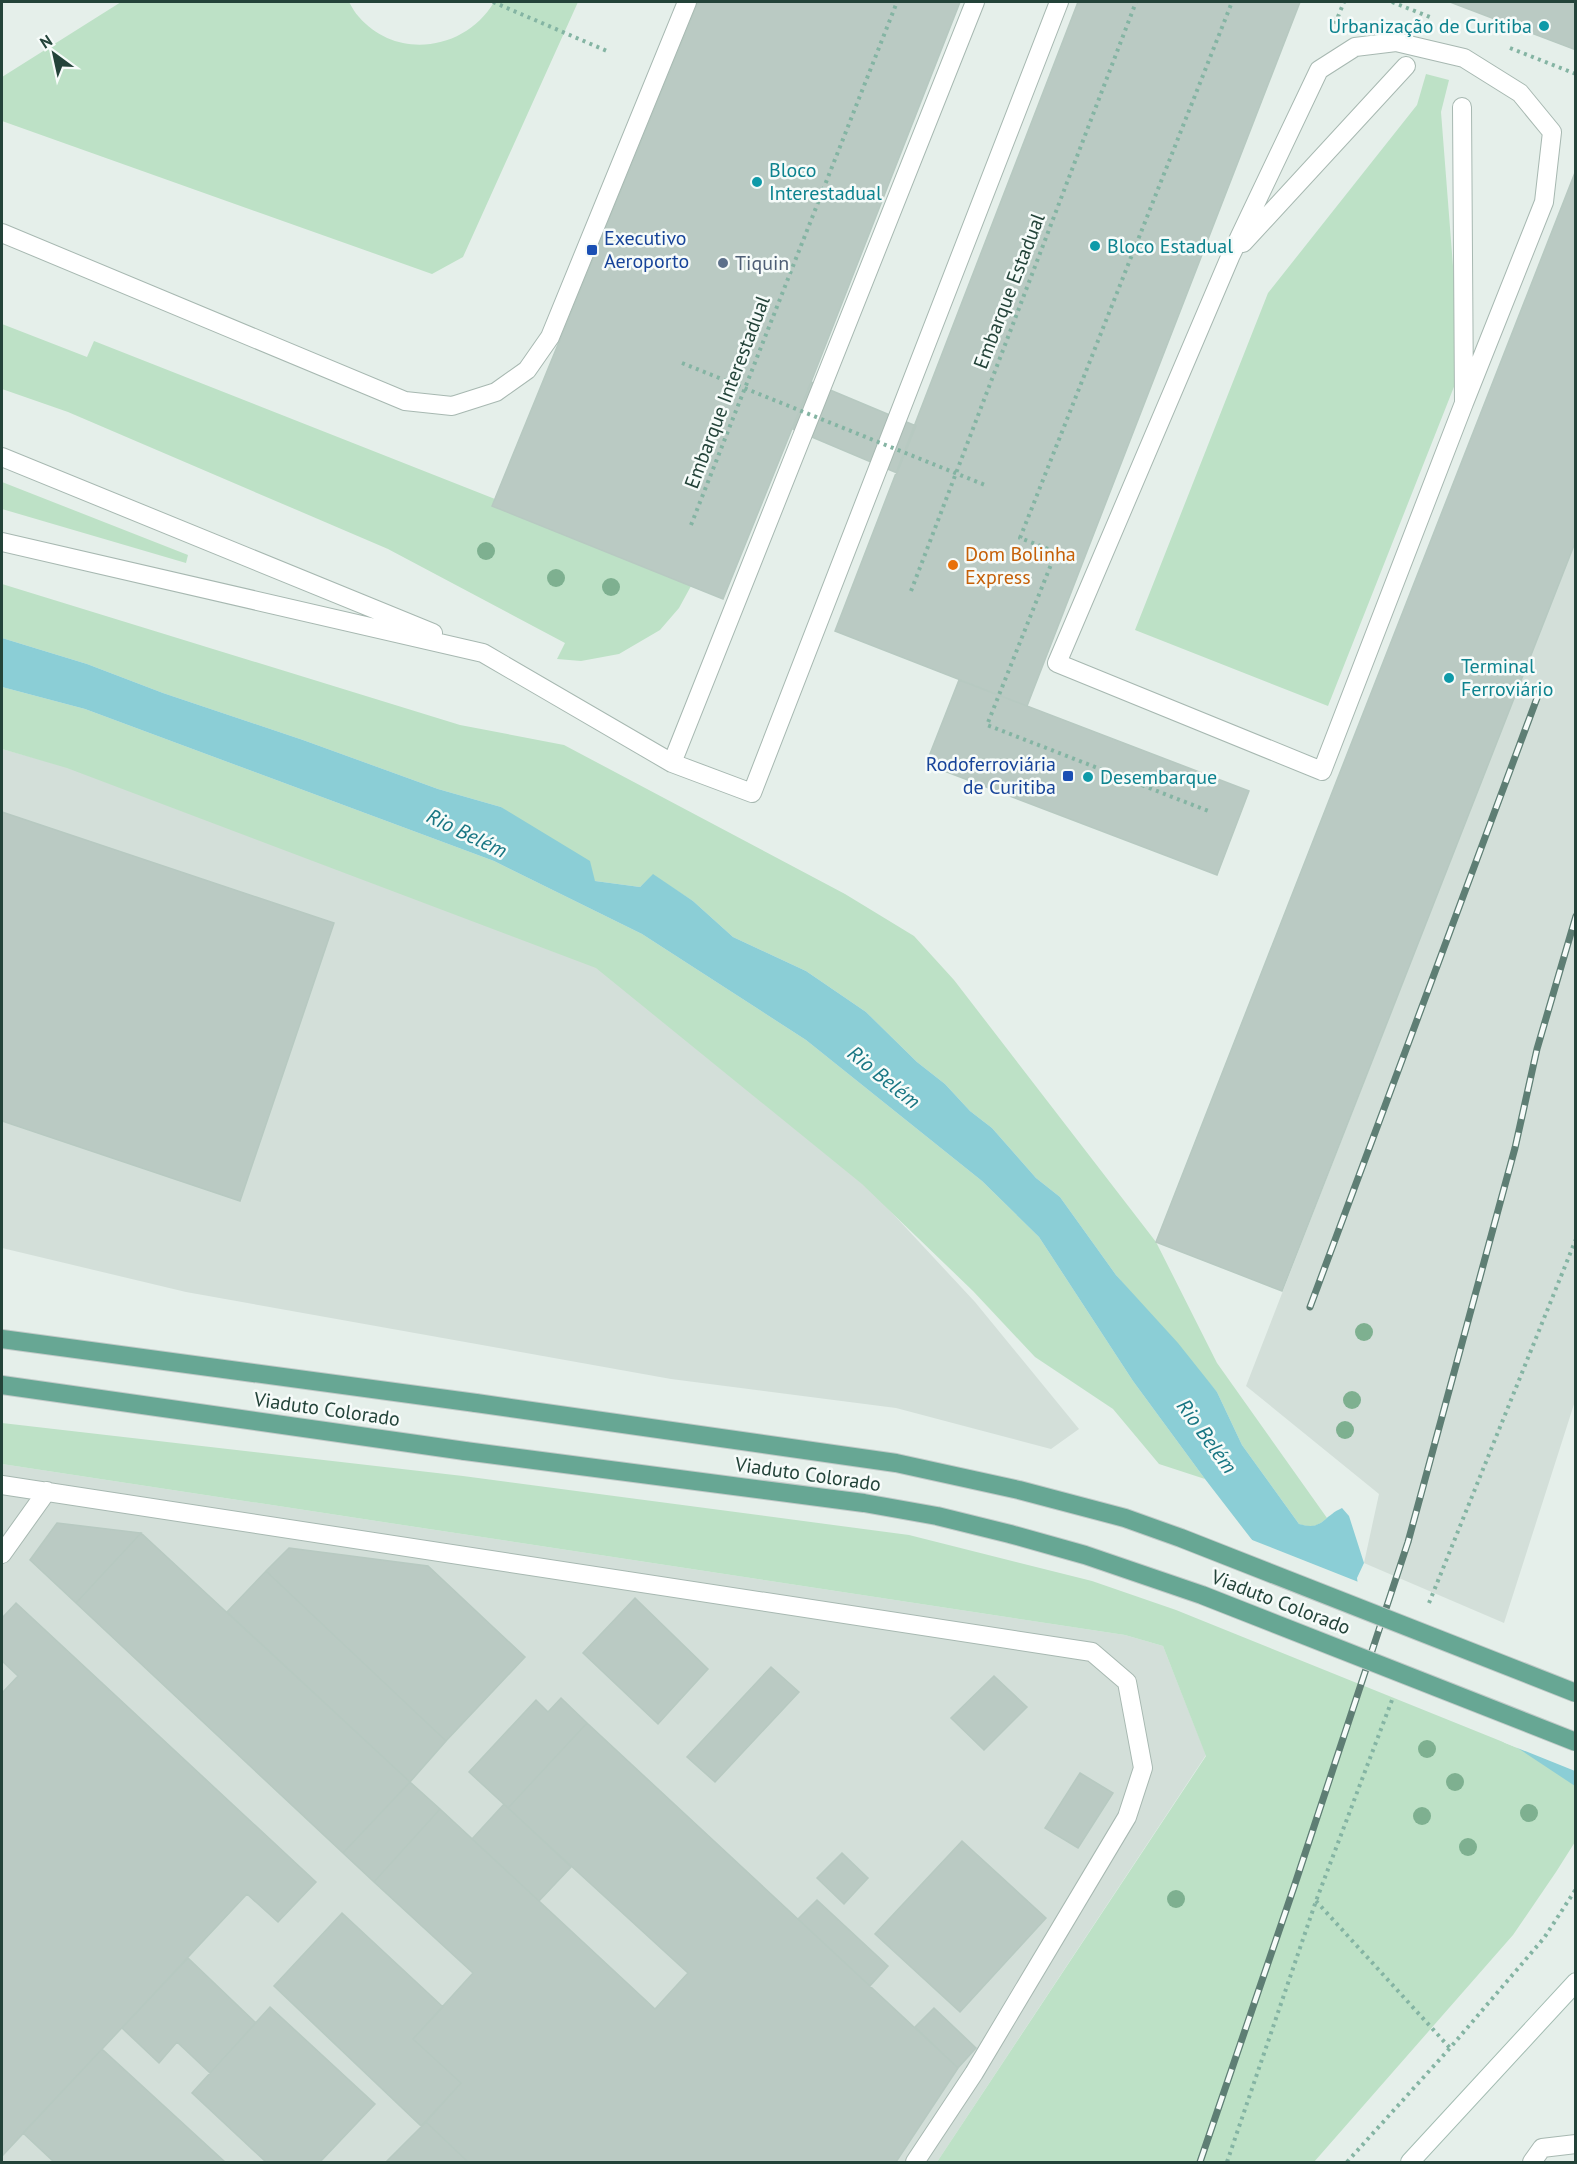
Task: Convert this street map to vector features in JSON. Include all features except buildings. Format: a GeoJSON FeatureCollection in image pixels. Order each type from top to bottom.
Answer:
{"type":"FeatureCollection","features":[{"type":"Feature","properties":{"kind":"main road"},"geometry":{"type":"LineString","coordinates":[[2,233],[405,401],[452,406],[496,392],[527,370],[550,337],[687,2]]}},
{"type":"Feature","properties":{"kind":"main road"},"geometry":{"type":"LineString","coordinates":[[672,764],[975,2]]}},
{"type":"Feature","properties":{"kind":"main road"},"geometry":{"type":"LineString","coordinates":[[2,457],[483,653],[672,764],[752,793],[1059,2]]}},
{"type":"Feature","properties":{"kind":"main road"},"geometry":{"type":"LineString","coordinates":[[1396,42],[1464,58],[1520,93],[1552,132],[1545,202],[1464,404],[1322,771],[1057,663],[1230,257],[1319,70],[1355,47],[1396,42]]}},
{"type":"Feature","properties":{"kind":"main road"},"geometry":{"type":"LineString","coordinates":[[1230,257],[1406,66]]}},
{"type":"Feature","properties":{"kind":"main road"},"geometry":{"type":"LineString","coordinates":[[1462,106],[1464,404]]}},
{"type":"Feature","properties":{"kind":"main road"},"geometry":{"type":"LineString","coordinates":[[2,542],[483,653]]}},
{"type":"Feature","properties":{"kind":"main road","name":"Viaduto Colorado"},"geometry":{"type":"LineString","coordinates":[[2,1339],[476,1403],[884,1461],[955,1474],[1074,1503],[1181,1538],[1575,1693]]}},
{"type":"Feature","properties":{"kind":"main road","name":"Viaduto Colorado"},"geometry":{"type":"LineString","coordinates":[[2,1386],[465,1451],[864,1503],[937,1516],[1096,1559],[1202,1595],[1575,1742]]}},
{"type":"Feature","properties":{"kind":"main road"},"geometry":{"type":"LineString","coordinates":[[2,1485],[1092,1652],[1127,1682],[1143,1768],[1127,1817],[974,2073],[915,2163]]}},
{"type":"Feature","properties":{"kind":"main road"},"geometry":{"type":"LineString","coordinates":[[2,1554],[47,1491]]}},
{"type":"Feature","properties":{"kind":"main road"},"geometry":{"type":"LineString","coordinates":[[1410,2163],[1575,1983]]}},
{"type":"Feature","properties":{"kind":"main road"},"geometry":{"type":"LineString","coordinates":[[1532,2163],[1542,2148],[1575,2144]]}},
{"type":"Feature","properties":{"kind":"path"},"geometry":{"type":"LineString","coordinates":[[493,2],[608,51]]}},
{"type":"Feature","properties":{"kind":"path","name":"Embarque Interestadual"},"geometry":{"type":"LineString","coordinates":[[691,525],[897,2]]}},
{"type":"Feature","properties":{"kind":"path","name":"Embarque Estadual"},"geometry":{"type":"LineString","coordinates":[[911,591],[1136,2]]}},
{"type":"Feature","properties":{"kind":"path"},"geometry":{"type":"LineString","coordinates":[[1098,567],[1020,538],[1232,2]]}},
{"type":"Feature","properties":{"kind":"path"},"geometry":{"type":"LineString","coordinates":[[682,363],[985,485]]}},
{"type":"Feature","properties":{"kind":"path"},"geometry":{"type":"LineString","coordinates":[[1056,552],[987,725],[1210,812]]}},
{"type":"Feature","properties":{"kind":"path"},"geometry":{"type":"LineString","coordinates":[[1449,1551],[1575,1239]]}},
{"type":"Feature","properties":{"kind":"path"},"geometry":{"type":"LineString","coordinates":[[1227,2163],[1316,1901],[1380,1731]]}},
{"type":"Feature","properties":{"kind":"path"},"geometry":{"type":"LineString","coordinates":[[1347,2163],[1544,1938],[1575,1889]]}},
{"type":"Feature","properties":{"kind":"path"},"geometry":{"type":"LineString","coordinates":[[1316,1901],[1450,2048]]}},
{"type":"Feature","properties":{"kind":"shaded area"},"geometry":{"type":"Polygon","coordinates":[[[1575,540],[1575,1401],[1504,1623],[1364,1563],[1379,1494],[1246,1386],[1575,540]]]}},
{"type":"Feature","properties":{"kind":"shaded area"},"geometry":{"type":"Polygon","coordinates":[[[2,749],[237,814],[634,983],[841,1158],[975,1302],[1079,1429],[1051,1449],[896,1408],[671,1379],[186,1292],[2,1248],[2,749]]]}},
{"type":"Feature","properties":{"kind":"shaded area"},"geometry":{"type":"Polygon","coordinates":[[[2,1464],[1125,1635],[1163,1646],[1206,1755],[937,2162],[2,2162],[2,1464]]]}},
{"type":"Feature","properties":{"kind":"green space"},"geometry":{"type":"Polygon","coordinates":[[[121,2],[349,2],[358,15],[375,31],[392,40],[411,44],[430,44],[466,31],[482,18],[494,2],[578,2],[463,257],[432,274],[2,121],[2,77],[121,2]]]}},
{"type":"Feature","properties":{"kind":"green space"},"geometry":{"type":"Polygon","coordinates":[[[1426,74],[1449,80],[1441,112],[1461,369],[1328,706],[1135,630],[1268,293],[1417,105],[1426,74]]]}},
{"type":"Feature","properties":{"kind":"green space"},"geometry":{"type":"Polygon","coordinates":[[[2,324],[87,357],[94,341],[495,499],[691,586],[679,608],[660,630],[619,654],[581,661],[557,659],[565,643],[388,549],[68,412],[2,389],[2,324]]]}},
{"type":"Feature","properties":{"kind":"green space"},"geometry":{"type":"Polygon","coordinates":[[[2,482],[188,555],[186,563],[2,509],[2,482]]]}},
{"type":"Feature","properties":{"kind":"green space"},"geometry":{"type":"Polygon","coordinates":[[[2,584],[460,725],[564,745],[845,894],[914,936],[954,980],[1156,1242],[1217,1363],[1327,1518],[1314,1526],[1299,1524],[1242,1445],[1217,1392],[1116,1275],[1060,1197],[1036,1178],[992,1128],[970,1111],[945,1084],[917,1062],[866,1012],[806,971],[733,937],[693,901],[653,875],[640,887],[595,881],[501,807],[438,789],[163,693],[87,664],[2,638],[2,584]]]}},
{"type":"Feature","properties":{"kind":"green space"},"geometry":{"type":"Polygon","coordinates":[[[2,687],[85,709],[494,861],[642,934],[806,1040],[982,1181],[1039,1237],[1133,1381],[1205,1479],[1159,1464],[1113,1409],[1035,1357],[973,1291],[862,1184],[596,968],[67,768],[2,749],[2,687]]]}},
{"type":"Feature","properties":{"kind":"green space"},"geometry":{"type":"Polygon","coordinates":[[[2,1423],[463,1476],[909,1535],[1092,1581],[1176,1610],[1575,1771],[1575,1842],[1513,1935],[1314,2162],[937,2162],[1206,1756],[1163,1646],[1125,1635],[2,1464],[2,1423]]]}},
{"type":"Feature","properties":{"kind":"water","name":"Rio Belém"},"geometry":{"type":"Polygon","coordinates":[[[2,638],[87,664],[163,693],[438,789],[501,807],[590,861],[595,881],[640,887],[653,874],[693,901],[733,937],[806,971],[866,1012],[917,1062],[945,1084],[970,1111],[992,1128],[1036,1178],[1060,1197],[1116,1275],[1178,1343],[1217,1392],[1242,1445],[1299,1524],[1313,1526],[1342,1508],[1349,1516],[1364,1563],[1357,1578],[1358,1586],[1503,1697],[1575,1735],[1575,1786],[1303,1606],[1133,1381],[1039,1237],[982,1181],[806,1040],[642,934],[494,861],[85,709],[2,687],[2,638]]]}},
{"type":"Feature","properties":{"kind":"pier"},"geometry":{"type":"Polygon","coordinates":[[[1247,1538],[1361,1583],[1437,1646],[1504,1694],[1576,1731],[1575,1771],[1505,1743],[1302,1608],[1247,1538]]]}},
{"type":"Feature","properties":{"kind":"railway"},"geometry":{"type":"LineString","coordinates":[[1310,1307],[1540,690]]}},
{"type":"Feature","properties":{"kind":"railway"},"geometry":{"type":"LineString","coordinates":[[1200,2162],[1408,1542],[1515,1148],[1537,1049],[1576,916]]}},
{"type":"Feature","properties":{"kind":"place","name":"Urbanização de Curitiba"},"geometry":{"type":"Point","coordinates":[1544,26]}},
{"type":"Feature","properties":{"kind":"place","name":"Bloco Interestadual"},"geometry":{"type":"Point","coordinates":[757,182]}},
{"type":"Feature","properties":{"kind":"place","name":"Bloco Estadual"},"geometry":{"type":"Point","coordinates":[1095,246]}},
{"type":"Feature","properties":{"kind":"place","name":"Executivo Aeroporto"},"geometry":{"type":"Point","coordinates":[592,250]}},
{"type":"Feature","properties":{"kind":"place","name":"Tiquin"},"geometry":{"type":"Point","coordinates":[723,263]}},
{"type":"Feature","properties":{"kind":"place","name":"Dom Bolinha Express"},"geometry":{"type":"Point","coordinates":[953,565]}},
{"type":"Feature","properties":{"kind":"place","name":"Terminal Ferroviário"},"geometry":{"type":"Point","coordinates":[1449,678]}},
{"type":"Feature","properties":{"kind":"place","name":"Rodoferroviária de Curitiba"},"geometry":{"type":"Point","coordinates":[1068,776]}},
{"type":"Feature","properties":{"kind":"place","name":"Desembarque"},"geometry":{"type":"Point","coordinates":[1088,777]}}]}
